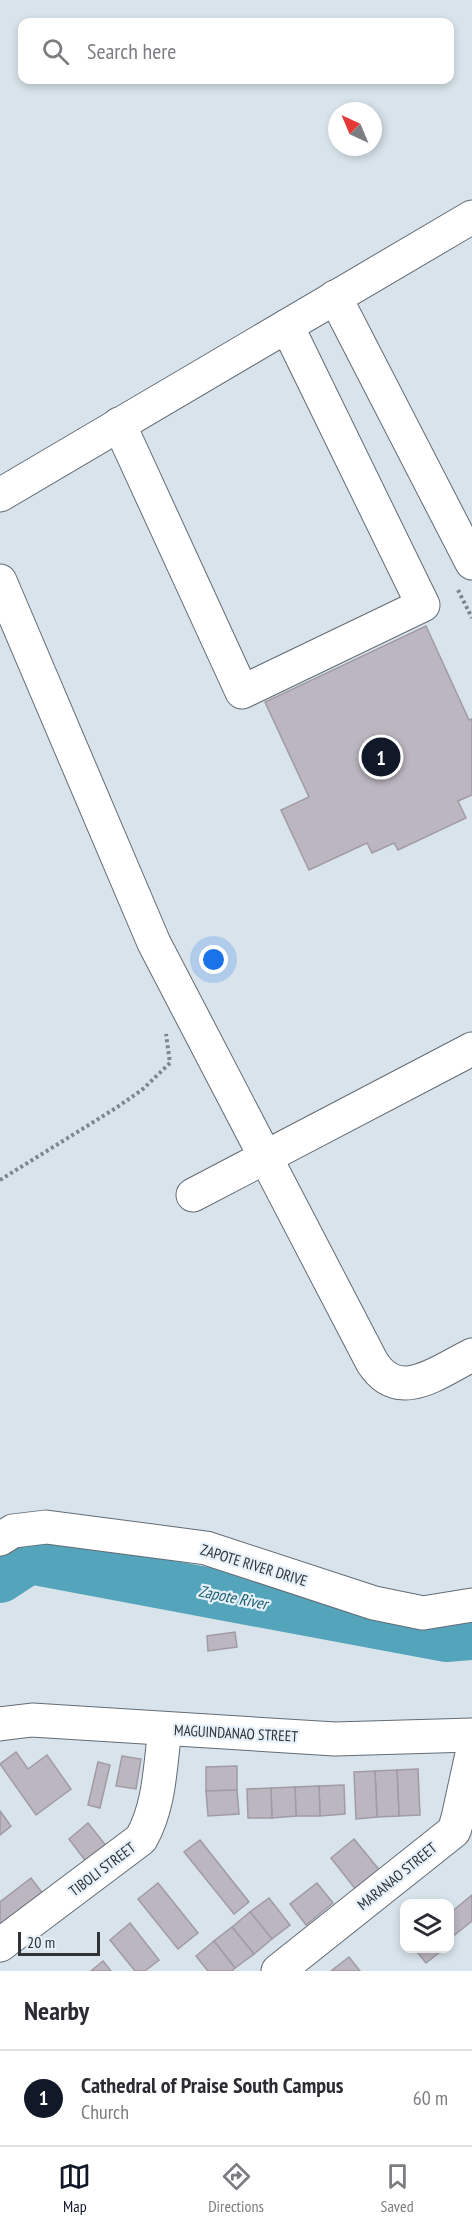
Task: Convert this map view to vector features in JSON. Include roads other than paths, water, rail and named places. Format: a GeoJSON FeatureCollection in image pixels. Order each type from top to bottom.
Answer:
{"type":"FeatureCollection","features":[{"type":"Feature","properties":{"kind":"street"},"geometry":{"type":"LineString","coordinates":[[0,495],[472,217]]}},
{"type":"Feature","properties":{"kind":"street"},"geometry":{"type":"LineString","coordinates":[[336,297],[472,563]]}},
{"type":"Feature","properties":{"kind":"street"},"geometry":{"type":"LineString","coordinates":[[119,424],[242,692],[423,604],[287,326]]}},
{"type":"Feature","properties":{"kind":"street"},"geometry":{"type":"LineString","coordinates":[[0,581],[154,944],[372,1362],[382,1375],[394,1383],[415,1383],[472,1355]]}},
{"type":"Feature","properties":{"kind":"street"},"geometry":{"type":"LineString","coordinates":[[193,1195],[472,1049]]}},
{"type":"Feature","properties":{"kind":"street","name":"ZAPOTE RIVER DRIVE"},"geometry":{"type":"LineString","coordinates":[[0,1539],[13,1531],[46,1527],[195,1546],[374,1603],[423,1613],[472,1605]]}},
{"type":"Feature","properties":{"kind":"street","name":"MAGUINDANAO STREET"},"geometry":{"type":"LineString","coordinates":[[0,1724],[32,1720],[335,1739],[472,1735]]}},
{"type":"Feature","properties":{"kind":"street","name":"TIBOLI STREET"},"geometry":{"type":"LineString","coordinates":[[0,1945],[141,1839],[150,1823],[155,1805],[165,1729]]}},
{"type":"Feature","properties":{"kind":"street","name":"MARANAO STREET"},"geometry":{"type":"LineString","coordinates":[[278,1971],[454,1831],[472,1754]]}},
{"type":"Feature","properties":{"kind":"waterway","name":"Zapote River"},"geometry":{"type":"LineString","coordinates":[[0,1578],[29,1559],[446,1637],[472,1635]]}},
{"type":"Feature","properties":{"kind":"place","name":"Cathedral of Praise South Campus"},"geometry":{"type":"Point","coordinates":[381,757]}}]}
